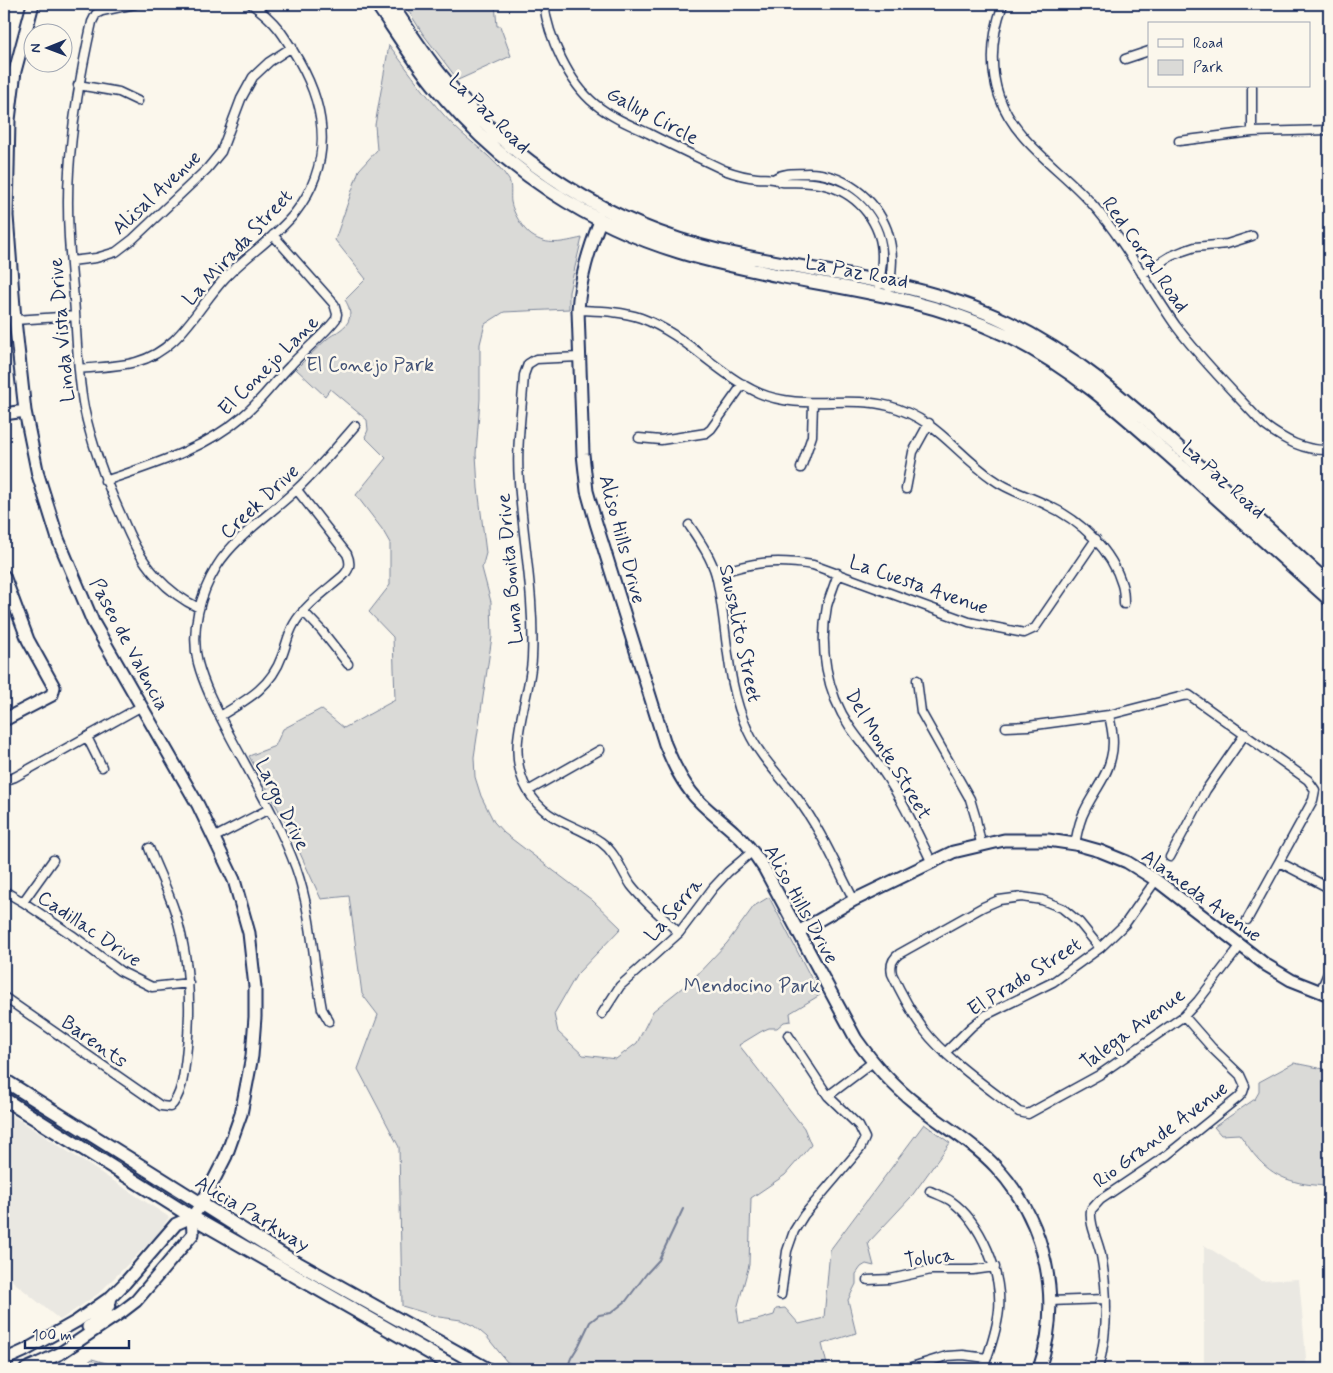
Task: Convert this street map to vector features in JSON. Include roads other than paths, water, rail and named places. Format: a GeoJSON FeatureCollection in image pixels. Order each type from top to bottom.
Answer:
{"type":"FeatureCollection","features":[{"type":"Feature","properties":{"kind":"main road","name":"La Paz Road"},"geometry":{"type":"LineString","coordinates":[[377,4],[430,80],[463,119],[505,158],[553,193],[602,215],[649,242],[714,262],[953,300],[996,317],[1043,341],[1079,364],[1126,400],[1329,584]]}},
{"type":"Feature","properties":{"kind":"main road","name":"La Paz Road"},"geometry":{"type":"LineString","coordinates":[[391,4],[440,74],[483,122],[526,159],[602,215]]}},
{"type":"Feature","properties":{"kind":"main road","name":"La Paz Road"},"geometry":{"type":"LineString","coordinates":[[884,289],[977,322],[1028,346],[1072,373],[1120,411],[1329,600]]}},
{"type":"Feature","properties":{"kind":"main road","name":"Alicia Parkway"},"geometry":{"type":"LineString","coordinates":[[4,1080],[283,1255],[342,1286],[487,1369]]}},
{"type":"Feature","properties":{"kind":"main road"},"geometry":{"type":"LineString","coordinates":[[5,1100],[15,1087]]}},
{"type":"Feature","properties":{"kind":"main road","name":"Alicia Parkway"},"geometry":{"type":"LineString","coordinates":[[5,1100],[192,1218],[458,1369]]}},
{"type":"Feature","properties":{"kind":"main road"},"geometry":{"type":"LineString","coordinates":[[335,1300],[342,1286]]}},
{"type":"Feature","properties":{"kind":"street","name":"Paseo de Valencia"},"geometry":{"type":"LineString","coordinates":[[4,1360],[77,1321],[111,1297],[176,1224],[192,1218],[202,1204],[226,1156],[241,1114],[252,1056],[255,1018],[255,988],[249,933],[234,880],[198,805],[93,622],[58,540],[38,475],[25,411],[15,320],[7,216],[10,70],[33,4]]}},
{"type":"Feature","properties":{"kind":"street","name":"Linda Vista Drive"},"geometry":{"type":"LineString","coordinates":[[136,4],[96,14],[92,22],[78,85],[69,173],[68,216],[79,369],[84,407],[93,445],[105,481],[130,536],[143,559],[157,578],[175,593],[199,608]]}},
{"type":"Feature","properties":{"kind":"street","name":"La Mirada Street"},"geometry":{"type":"LineString","coordinates":[[79,369],[137,362],[154,355],[166,347],[185,328],[225,278],[294,214],[307,195],[317,170],[322,147],[322,125],[319,104],[311,82],[292,47],[267,15],[251,4]]}},
{"type":"Feature","properties":{"kind":"street","name":"Gallup Circle"},"geometry":{"type":"LineString","coordinates":[[544,4],[548,24],[568,70],[578,86],[594,103],[612,116],[724,170],[741,176],[760,179],[775,178],[781,174],[812,173],[829,176],[845,182],[865,196],[871,202],[887,230],[892,257],[884,289]]}},
{"type":"Feature","properties":{"kind":"street","name":"Red Corral Road"},"geometry":{"type":"LineString","coordinates":[[1003,4],[997,20],[993,43],[993,70],[999,96],[1009,117],[1022,136],[1092,203],[1187,340],[1264,425],[1275,434],[1296,444],[1307,448],[1329,450]]}},
{"type":"Feature","properties":{"kind":"street","name":"Alisal Avenue"},"geometry":{"type":"LineString","coordinates":[[71,261],[96,258],[116,252],[133,239],[208,169],[221,152],[241,98],[253,77],[269,62],[292,47]]}},
{"type":"Feature","properties":{"kind":"street"},"geometry":{"type":"LineString","coordinates":[[1125,59],[1148,51]]}},
{"type":"Feature","properties":{"kind":"street"},"geometry":{"type":"LineString","coordinates":[[78,85],[119,92],[138,101]]}},
{"type":"Feature","properties":{"kind":"street"},"geometry":{"type":"LineString","coordinates":[[1252,88],[1252,132]]}},
{"type":"Feature","properties":{"kind":"street"},"geometry":{"type":"LineString","coordinates":[[1179,141],[1252,132],[1329,130]]}},
{"type":"Feature","properties":{"kind":"street","name":"Aliso Hills Drive"},"geometry":{"type":"LineString","coordinates":[[602,215],[586,262],[580,286],[578,310],[583,454],[588,491],[596,523],[665,744],[676,769],[691,793],[712,815],[734,832],[753,851],[856,1039],[873,1062],[915,1104],[974,1147],[996,1166],[1014,1188],[1029,1213],[1040,1241],[1048,1272],[1050,1301],[1047,1342],[1038,1369]]}},
{"type":"Feature","properties":{"kind":"street","name":"El Conejo Lane"},"geometry":{"type":"LineString","coordinates":[[105,481],[179,455],[226,429],[244,416],[332,324],[337,314],[334,304],[272,236]]}},
{"type":"Feature","properties":{"kind":"street"},"geometry":{"type":"LineString","coordinates":[[1142,274],[1170,256],[1183,251],[1195,247],[1227,244],[1252,236]]}},
{"type":"Feature","properties":{"kind":"street"},"geometry":{"type":"LineString","coordinates":[[578,310],[623,313],[649,321],[674,335],[743,384],[774,399],[796,403],[868,402],[903,411],[929,423],[993,480],[1068,516],[1096,539],[1109,557],[1122,586],[1124,604]]}},
{"type":"Feature","properties":{"kind":"street"},"geometry":{"type":"LineString","coordinates":[[15,320],[75,316]]}},
{"type":"Feature","properties":{"kind":"street","name":"Luna Bonita Drive"},"geometry":{"type":"LineString","coordinates":[[580,357],[536,358],[528,364],[524,375],[519,480],[530,586],[532,659],[528,693],[518,738],[517,757],[521,776],[528,791],[542,810],[558,821],[586,833],[602,843],[616,858],[630,883],[642,898],[679,933]]}},
{"type":"Feature","properties":{"kind":"street"},"geometry":{"type":"LineString","coordinates":[[639,438],[661,440],[706,433],[711,429],[743,384]]}},
{"type":"Feature","properties":{"kind":"street"},"geometry":{"type":"LineString","coordinates":[[801,468],[812,436],[813,403]]}},
{"type":"Feature","properties":{"kind":"street"},"geometry":{"type":"LineString","coordinates":[[4,414],[25,411]]}},
{"type":"Feature","properties":{"kind":"street"},"geometry":{"type":"LineString","coordinates":[[906,489],[913,452],[929,423]]}},
{"type":"Feature","properties":{"kind":"street","name":"Creek Drive"},"geometry":{"type":"LineString","coordinates":[[199,608],[205,587],[218,564],[234,546],[297,490],[355,426]]}},
{"type":"Feature","properties":{"kind":"street"},"geometry":{"type":"LineString","coordinates":[[220,716],[259,691],[272,675],[282,658],[294,624],[303,611],[348,571],[350,566],[347,554],[297,490]]}},
{"type":"Feature","properties":{"kind":"street","name":"Sausalito Street"},"geometry":{"type":"LineString","coordinates":[[689,526],[702,544],[716,574],[733,688],[747,730],[768,766],[797,798],[813,822],[854,900]]}},
{"type":"Feature","properties":{"kind":"street","name":"La Cuesta Avenue"},"geometry":{"type":"LineString","coordinates":[[716,574],[747,564],[768,561],[813,565],[970,622],[1024,633],[1036,628],[1096,539]]}},
{"type":"Feature","properties":{"kind":"street","name":"Del Monte Street"},"geometry":{"type":"LineString","coordinates":[[838,574],[828,605],[823,640],[827,672],[836,700],[849,726],[882,769],[905,806],[931,861]]}},
{"type":"Feature","properties":{"kind":"street"},"geometry":{"type":"LineString","coordinates":[[4,576],[28,640],[54,687],[52,695],[4,720]]}},
{"type":"Feature","properties":{"kind":"street","name":"Largo Drive"},"geometry":{"type":"LineString","coordinates":[[199,608],[195,631],[198,662],[206,690],[283,836],[296,870],[308,912],[322,1009],[329,1021]]}},
{"type":"Feature","properties":{"kind":"street"},"geometry":{"type":"LineString","coordinates":[[303,611],[322,630],[348,664]]}},
{"type":"Feature","properties":{"kind":"street"},"geometry":{"type":"LineString","coordinates":[[917,680],[921,712],[970,799],[981,844]]}},
{"type":"Feature","properties":{"kind":"street"},"geometry":{"type":"LineString","coordinates":[[1006,728],[1109,715],[1189,695],[1308,780],[1315,790],[1313,800],[1248,920]]}},
{"type":"Feature","properties":{"kind":"street"},"geometry":{"type":"LineString","coordinates":[[4,781],[15,777],[142,706]]}},
{"type":"Feature","properties":{"kind":"street"},"geometry":{"type":"LineString","coordinates":[[1074,844],[1085,810],[1104,778],[1111,758],[1113,736],[1109,715]]}},
{"type":"Feature","properties":{"kind":"street"},"geometry":{"type":"LineString","coordinates":[[1170,856],[1206,790],[1245,734]]}},
{"type":"Feature","properties":{"kind":"street"},"geometry":{"type":"LineString","coordinates":[[86,737],[102,767]]}},
{"type":"Feature","properties":{"kind":"street"},"geometry":{"type":"LineString","coordinates":[[528,791],[600,750]]}},
{"type":"Feature","properties":{"kind":"street"},"geometry":{"type":"LineString","coordinates":[[215,838],[269,809]]}},
{"type":"Feature","properties":{"kind":"street","name":"Alameda Avenue"},"geometry":{"type":"LineString","coordinates":[[798,932],[854,900],[953,852],[1004,840],[1048,840],[1100,851],[1127,862],[1156,880],[1266,965],[1292,980],[1324,993]]}},
{"type":"Feature","properties":{"kind":"street"},"geometry":{"type":"LineString","coordinates":[[149,848],[175,912],[186,954],[189,984]]}},
{"type":"Feature","properties":{"kind":"street","name":"La Serra"},"geometry":{"type":"LineString","coordinates":[[602,1014],[620,986],[679,933],[713,888],[728,872],[753,851]]}},
{"type":"Feature","properties":{"kind":"street"},"geometry":{"type":"LineString","coordinates":[[22,902],[53,860]]}},
{"type":"Feature","properties":{"kind":"street"},"geometry":{"type":"LineString","coordinates":[[1280,862],[1329,888]]}},
{"type":"Feature","properties":{"kind":"street","name":"El Prado Street"},"geometry":{"type":"LineString","coordinates":[[945,1053],[986,1015],[1053,982],[1100,948],[1125,924],[1156,880]]}},
{"type":"Feature","properties":{"kind":"street","name":"Cadillac Drive"},"geometry":{"type":"LineString","coordinates":[[4,891],[72,935],[120,972],[152,987],[189,984]]}},
{"type":"Feature","properties":{"kind":"street"},"geometry":{"type":"LineString","coordinates":[[945,1053],[925,1032],[910,1009],[892,974],[891,962],[899,954],[983,907],[999,900],[1022,897],[1042,900],[1062,908],[1079,922],[1100,948]]}},
{"type":"Feature","properties":{"kind":"street","name":"Talega Avenue"},"geometry":{"type":"LineString","coordinates":[[945,1053],[1016,1109],[1024,1114],[1033,1112],[1100,1075],[1184,1016],[1198,1002],[1241,945]]}},
{"type":"Feature","properties":{"kind":"street"},"geometry":{"type":"LineString","coordinates":[[1324,993],[1329,971]]}},
{"type":"Feature","properties":{"kind":"street","name":"Barents"},"geometry":{"type":"LineString","coordinates":[[4,997],[161,1106],[170,1107],[177,1100],[185,1065],[189,1028],[189,984]]}},
{"type":"Feature","properties":{"kind":"street","name":"Rio Grande Avenue"},"geometry":{"type":"LineString","coordinates":[[1106,1299],[1105,1278],[1100,1250],[1091,1221],[1091,1210],[1100,1200],[1168,1155],[1243,1092],[1245,1086],[1240,1075],[1212,1048],[1184,1016]]}},
{"type":"Feature","properties":{"kind":"street"},"geometry":{"type":"LineString","coordinates":[[782,1295],[787,1251],[794,1231],[804,1215],[864,1144],[865,1138],[863,1132],[828,1096],[788,1035]]}},
{"type":"Feature","properties":{"kind":"street"},"geometry":{"type":"LineString","coordinates":[[828,1096],[873,1062]]}},
{"type":"Feature","properties":{"kind":"street"},"geometry":{"type":"LineString","coordinates":[[930,1191],[951,1201],[965,1215],[988,1248],[995,1268],[999,1308],[995,1332],[983,1369]]}},
{"type":"Feature","properties":{"kind":"street","name":"Paseo de Valencia"},"geometry":{"type":"LineString","coordinates":[[26,1369],[72,1346],[110,1321],[136,1300],[193,1234],[192,1218]]}},
{"type":"Feature","properties":{"kind":"street","name":"Toluca"},"geometry":{"type":"LineString","coordinates":[[868,1280],[890,1279],[931,1270],[995,1268]]}},
{"type":"Feature","properties":{"kind":"street"},"geometry":{"type":"LineString","coordinates":[[72,1346],[72,1338],[102,1316],[110,1306],[111,1297]]}},
{"type":"Feature","properties":{"kind":"street"},"geometry":{"type":"LineString","coordinates":[[1050,1301],[1106,1299],[1105,1326],[1098,1369]]}},
{"type":"Feature","properties":{"kind":"street"},"geometry":{"type":"LineString","coordinates":[[905,1369],[947,1356],[963,1355],[987,1358]]}},
{"type":"Feature","properties":{"kind":"waterway"},"geometry":{"type":"LineString","coordinates":[[567,1369],[590,1322],[599,1315],[611,1313],[626,1301],[659,1260],[683,1209]]}},
{"type":"Feature","properties":{"kind":"park label","name":"El Conejo Park"},"geometry":{"type":"Point","coordinates":[370,364]}},
{"type":"Feature","properties":{"kind":"park label","name":"Mendocino Park"},"geometry":{"type":"Point","coordinates":[752,985]}}]}
